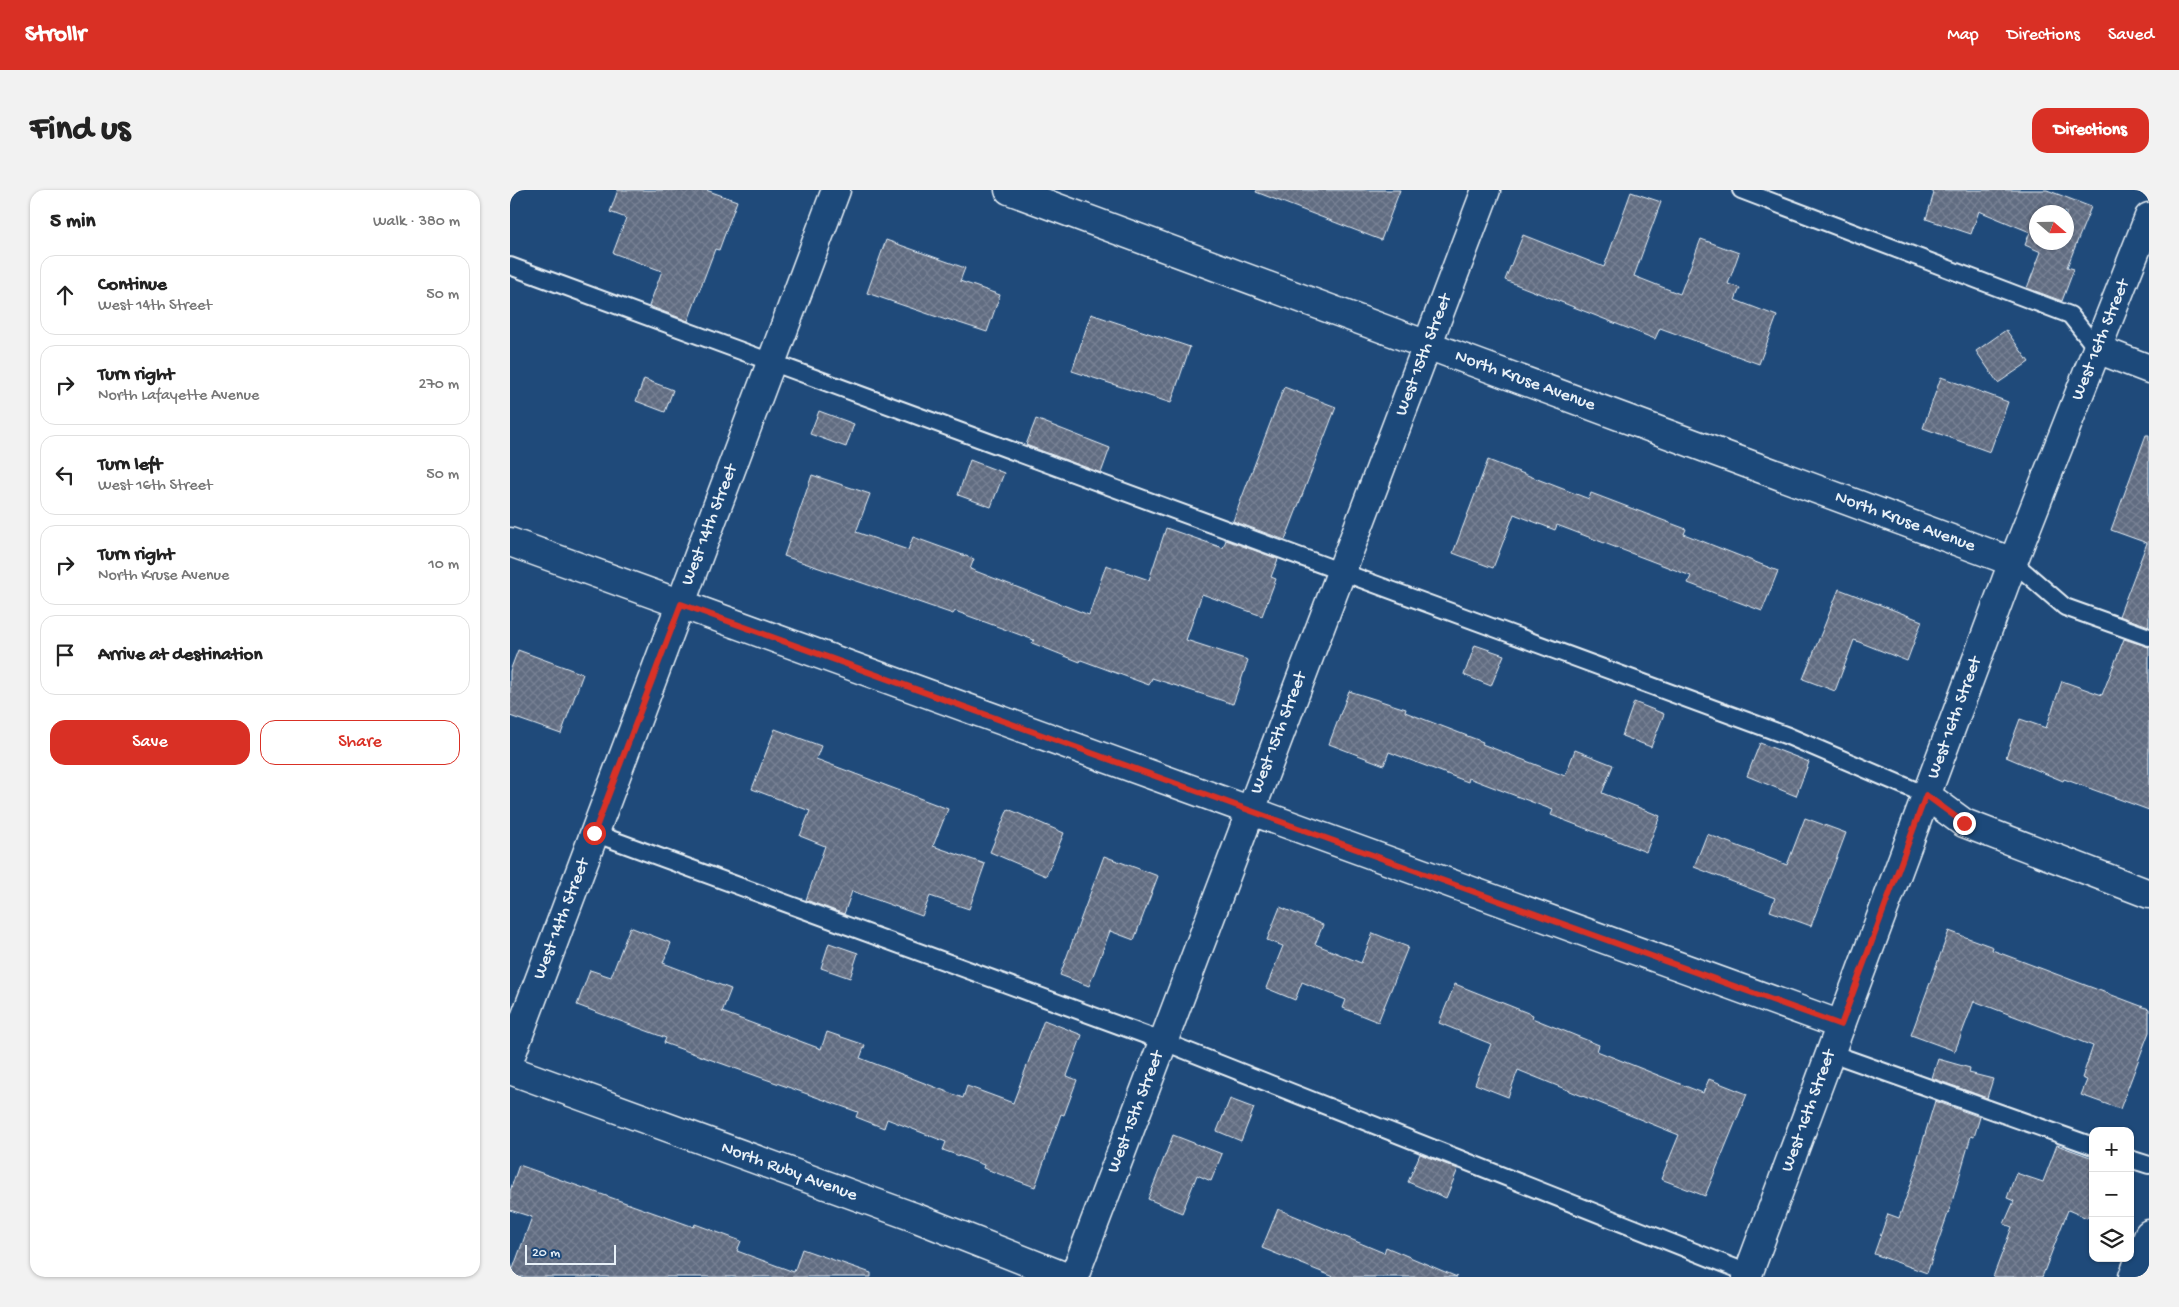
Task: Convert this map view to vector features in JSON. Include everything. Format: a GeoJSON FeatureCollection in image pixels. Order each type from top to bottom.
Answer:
{"type":"FeatureCollection","features":[{"type":"Feature","properties":{"kind":"street","name":"West 14th Street"},"geometry":{"type":"LineString","coordinates":[[510,1058],[836,190]]}},
{"type":"Feature","properties":{"kind":"street","name":"North Kruse Avenue"},"geometry":{"type":"LineString","coordinates":[[1009,190],[1053,197],[1428,344],[2013,562]]}},
{"type":"Feature","properties":{"kind":"street","name":"West 15th Street"},"geometry":{"type":"LineString","coordinates":[[1074,1277],[1486,190]]}},
{"type":"Feature","properties":{"kind":"street","name":"West 16th Street"},"geometry":{"type":"LineString","coordinates":[[1749,1276],[2013,562],[2149,217]]}},
{"type":"Feature","properties":{"kind":"street"},"geometry":{"type":"LineString","coordinates":[[2097,349],[2149,369]]}},
{"type":"Feature","properties":{"kind":"street"},"geometry":{"type":"LineString","coordinates":[[510,542],[1841,1025]]}},
{"type":"Feature","properties":{"kind":"street"},"geometry":{"type":"LineString","coordinates":[[1926,795],[1964,823],[2149,894]]}},
{"type":"Feature","properties":{"kind":"street","name":"North Ruby Avenue"},"geometry":{"type":"LineString","coordinates":[[510,1070],[914,1217],[1066,1277]]}},
{"type":"Feature","properties":{"kind":"street"},"geometry":{"type":"LineString","coordinates":[[2133,1277],[2149,1234]]}},
{"type":"Feature","properties":{"kind":"lane"},"geometry":{"type":"LineString","coordinates":[[1740,190],[2070,315],[2097,349]]}},
{"type":"Feature","properties":{"kind":"lane"},"geometry":{"type":"LineString","coordinates":[[510,266],[1788,736],[1926,795]]}},
{"type":"Feature","properties":{"kind":"lane"},"geometry":{"type":"LineString","coordinates":[[2013,562],[2065,607],[2149,637]]}},
{"type":"Feature","properties":{"kind":"lane"},"geometry":{"type":"LineString","coordinates":[[594,833],[1162,1041],[1749,1276]]}},
{"type":"Feature","properties":{"kind":"lane"},"geometry":{"type":"LineString","coordinates":[[1831,1053],[2089,1145]]}},
{"type":"Feature","properties":{"kind":"lane"},"geometry":{"type":"LineString","coordinates":[[2134,1160],[2149,1166]]}},
{"type":"Feature","properties":{"kind":"building"},"geometry":{"type":"Polygon","coordinates":[[[618,190],[706,190],[737,201],[719,250],[715,249],[688,321],[649,306],[662,271],[613,253],[626,218],[610,212],[618,190]]]}},
{"type":"Feature","properties":{"kind":"building"},"geometry":{"type":"Polygon","coordinates":[[[1257,190],[1400,190],[1381,240],[1256,192],[1257,190]]]}},
{"type":"Feature","properties":{"kind":"building"},"geometry":{"type":"Polygon","coordinates":[[[1930,190],[2047,190],[2091,207],[2074,250],[2074,205],[2029,205],[2029,232],[1979,211],[1971,234],[1926,219],[1934,193],[1930,190]]]}},
{"type":"Feature","properties":{"kind":"building"},"geometry":{"type":"Polygon","coordinates":[[[1631,192],[1661,202],[1634,276],[1680,294],[1701,239],[1739,253],[1728,284],[1740,288],[1735,300],[1777,316],[1759,364],[1660,328],[1655,339],[1505,280],[1523,235],[1604,267],[1631,192]]]}},
{"type":"Feature","properties":{"kind":"building"},"geometry":{"type":"Polygon","coordinates":[[[2029,235],[2029,247],[2025,245],[2029,235]]]}},
{"type":"Feature","properties":{"kind":"building"},"geometry":{"type":"Polygon","coordinates":[[[886,240],[965,268],[960,281],[1000,295],[987,332],[867,293],[886,240]]]}},
{"type":"Feature","properties":{"kind":"building"},"geometry":{"type":"Polygon","coordinates":[[[2036,250],[2074,250],[2067,267],[2074,269],[2062,301],[2027,288],[2041,252],[2036,250]]]}},
{"type":"Feature","properties":{"kind":"building"},"geometry":{"type":"Polygon","coordinates":[[[1091,314],[1190,347],[1171,403],[1072,371],[1091,314]]]}},
{"type":"Feature","properties":{"kind":"building"},"geometry":{"type":"Polygon","coordinates":[[[2006,330],[2029,362],[1998,383],[1976,351],[2006,330]]]}},
{"type":"Feature","properties":{"kind":"building"},"geometry":{"type":"Polygon","coordinates":[[[1941,377],[2008,402],[1990,452],[1923,428],[1941,377]]]}},
{"type":"Feature","properties":{"kind":"building"},"geometry":{"type":"Polygon","coordinates":[[[644,379],[673,390],[665,412],[636,401],[644,379]]]}},
{"type":"Feature","properties":{"kind":"building"},"geometry":{"type":"Polygon","coordinates":[[[1284,387],[1336,407],[1285,540],[1233,521],[1284,387]]]}},
{"type":"Feature","properties":{"kind":"building"},"geometry":{"type":"Polygon","coordinates":[[[819,411],[854,424],[846,447],[810,434],[819,411]]]}},
{"type":"Feature","properties":{"kind":"building"},"geometry":{"type":"Polygon","coordinates":[[[1036,419],[1110,448],[1101,473],[1026,445],[1036,419]]]}},
{"type":"Feature","properties":{"kind":"building"},"geometry":{"type":"Polygon","coordinates":[[[2146,435],[2149,435],[2149,626],[2119,616],[2147,543],[2111,530],[2146,435]]]}},
{"type":"Feature","properties":{"kind":"building"},"geometry":{"type":"Polygon","coordinates":[[[970,460],[1004,473],[991,507],[958,495],[970,460]]]}},
{"type":"Feature","properties":{"kind":"building"},"geometry":{"type":"Polygon","coordinates":[[[1488,460],[1589,499],[1591,493],[1686,529],[1684,534],[1778,571],[1762,611],[1688,583],[1691,576],[1557,525],[1555,530],[1514,514],[1493,568],[1453,553],[1488,460]]]}},
{"type":"Feature","properties":{"kind":"building"},"geometry":{"type":"Polygon","coordinates":[[[812,475],[870,494],[856,532],[908,550],[913,537],[974,559],[970,569],[1089,615],[1106,565],[1149,580],[1166,528],[1223,548],[1226,540],[1278,559],[1271,577],[1276,579],[1262,616],[1202,594],[1186,640],[1248,660],[1233,704],[1152,678],[1149,685],[1081,660],[1080,662],[1032,643],[1034,640],[955,611],[953,614],[784,556],[812,475]]]}},
{"type":"Feature","properties":{"kind":"building"},"geometry":{"type":"Polygon","coordinates":[[[1839,589],[1922,621],[1907,661],[1854,640],[1835,691],[1803,679],[1839,589]]]}},
{"type":"Feature","properties":{"kind":"building"},"geometry":{"type":"Polygon","coordinates":[[[2124,639],[2149,647],[2149,810],[2064,779],[2063,781],[2006,757],[2020,719],[2046,728],[2062,681],[2102,695],[2124,639]]]}},
{"type":"Feature","properties":{"kind":"building"},"geometry":{"type":"Polygon","coordinates":[[[1475,645],[1504,655],[1491,686],[1464,675],[1475,645]]]}},
{"type":"Feature","properties":{"kind":"building"},"geometry":{"type":"Polygon","coordinates":[[[518,650],[583,674],[561,734],[510,716],[510,671],[518,650]]]}},
{"type":"Feature","properties":{"kind":"building"},"geometry":{"type":"Polygon","coordinates":[[[1349,691],[1406,709],[1405,712],[1565,776],[1575,750],[1613,765],[1602,793],[1660,816],[1646,852],[1551,815],[1553,810],[1469,778],[1468,782],[1389,752],[1384,765],[1329,744],[1349,691]]]}},
{"type":"Feature","properties":{"kind":"building"},"geometry":{"type":"Polygon","coordinates":[[[1634,702],[1664,714],[1651,747],[1622,736],[1634,702]]]}},
{"type":"Feature","properties":{"kind":"building"},"geometry":{"type":"Polygon","coordinates":[[[775,729],[821,746],[816,759],[948,809],[933,846],[985,864],[969,909],[930,896],[922,916],[852,891],[844,914],[806,900],[825,846],[800,836],[810,811],[752,789],[775,729]]]}},
{"type":"Feature","properties":{"kind":"building"},"geometry":{"type":"Polygon","coordinates":[[[1760,743],[1809,762],[1796,796],[1747,776],[1760,743]]]}},
{"type":"Feature","properties":{"kind":"building"},"geometry":{"type":"Polygon","coordinates":[[[1008,809],[1064,833],[1046,876],[990,852],[1008,809]]]}},
{"type":"Feature","properties":{"kind":"building"},"geometry":{"type":"Polygon","coordinates":[[[1805,818],[1846,833],[1811,926],[1770,911],[1775,898],[1694,867],[1707,834],[1787,865],[1805,818]]]}},
{"type":"Feature","properties":{"kind":"building"},"geometry":{"type":"Polygon","coordinates":[[[1104,856],[1158,876],[1134,940],[1110,931],[1089,986],[1060,975],[1104,856]]]}},
{"type":"Feature","properties":{"kind":"building"},"geometry":{"type":"Polygon","coordinates":[[[1280,907],[1323,925],[1315,944],[1361,963],[1373,933],[1408,947],[1378,1022],[1343,1008],[1346,1000],[1302,982],[1295,1000],[1266,988],[1283,946],[1267,940],[1280,907]]]}},
{"type":"Feature","properties":{"kind":"building"},"geometry":{"type":"Polygon","coordinates":[[[630,927],[671,943],[663,963],[731,989],[722,1012],[821,1049],[827,1032],[865,1045],[860,1058],[963,1098],[967,1086],[1013,1103],[1044,1020],[1082,1035],[1067,1076],[1077,1080],[1064,1115],[1061,1114],[1035,1187],[983,1168],[984,1165],[943,1150],[946,1142],[887,1119],[884,1128],[856,1117],[858,1112],[664,1043],[666,1038],[577,1005],[590,970],[611,977],[630,927]]]}},
{"type":"Feature","properties":{"kind":"building"},"geometry":{"type":"Polygon","coordinates":[[[1949,931],[1993,947],[1992,950],[2149,1009],[2149,1032],[2120,1109],[2081,1095],[2087,1080],[2082,1078],[2093,1046],[1974,1001],[1955,1051],[1911,1035],[1949,931]]]}},
{"type":"Feature","properties":{"kind":"building"},"geometry":{"type":"Polygon","coordinates":[[[829,943],[858,953],[850,978],[821,968],[829,943]]]}},
{"type":"Feature","properties":{"kind":"building"},"geometry":{"type":"Polygon","coordinates":[[[1455,984],[1533,1015],[1532,1018],[1599,1045],[1597,1051],[1703,1093],[1709,1079],[1747,1094],[1705,1196],[1661,1179],[1679,1135],[1518,1070],[1508,1097],[1475,1084],[1491,1044],[1439,1023],[1455,984]]]}},
{"type":"Feature","properties":{"kind":"building"},"geometry":{"type":"Polygon","coordinates":[[[1938,1059],[1970,1068],[1969,1073],[1993,1079],[1987,1098],[1932,1078],[1938,1059]]]}},
{"type":"Feature","properties":{"kind":"building"},"geometry":{"type":"Polygon","coordinates":[[[1230,1099],[1254,1108],[1241,1141],[1217,1131],[1230,1099]]]}},
{"type":"Feature","properties":{"kind":"building"},"geometry":{"type":"Polygon","coordinates":[[[1935,1101],[1980,1117],[1974,1137],[1971,1136],[1951,1205],[1927,1273],[1874,1254],[1888,1214],[1899,1218],[1918,1164],[1916,1164],[1935,1101]]]}},
{"type":"Feature","properties":{"kind":"building"},"geometry":{"type":"Polygon","coordinates":[[[1173,1135],[1222,1154],[1211,1181],[1197,1175],[1182,1213],[1148,1199],[1173,1135]]]}},
{"type":"Feature","properties":{"kind":"building"},"geometry":{"type":"Polygon","coordinates":[[[2057,1145],[2089,1157],[2089,1213],[2087,1218],[2068,1210],[2042,1277],[1993,1277],[2012,1227],[2004,1224],[2014,1201],[2007,1198],[2016,1173],[2043,1182],[2057,1145]]]}},
{"type":"Feature","properties":{"kind":"building"},"geometry":{"type":"Polygon","coordinates":[[[1420,1154],[1458,1169],[1446,1198],[1408,1182],[1420,1154]]]}},
{"type":"Feature","properties":{"kind":"building"},"geometry":{"type":"Polygon","coordinates":[[[519,1165],[694,1227],[695,1224],[741,1241],[737,1251],[794,1272],[802,1249],[871,1273],[871,1277],[510,1277],[532,1217],[510,1210],[510,1191],[519,1165]]]}},
{"type":"Feature","properties":{"kind":"building"},"geometry":{"type":"Polygon","coordinates":[[[1278,1209],[1384,1253],[1386,1247],[1457,1277],[1334,1277],[1262,1248],[1278,1209]]]}},
{"type":"Feature","properties":{"kind":"route"},"geometry":{"type":"LineString","coordinates":[[594,833],[681,604],[1841,1025],[1926,795],[1964,823]]}}]}
